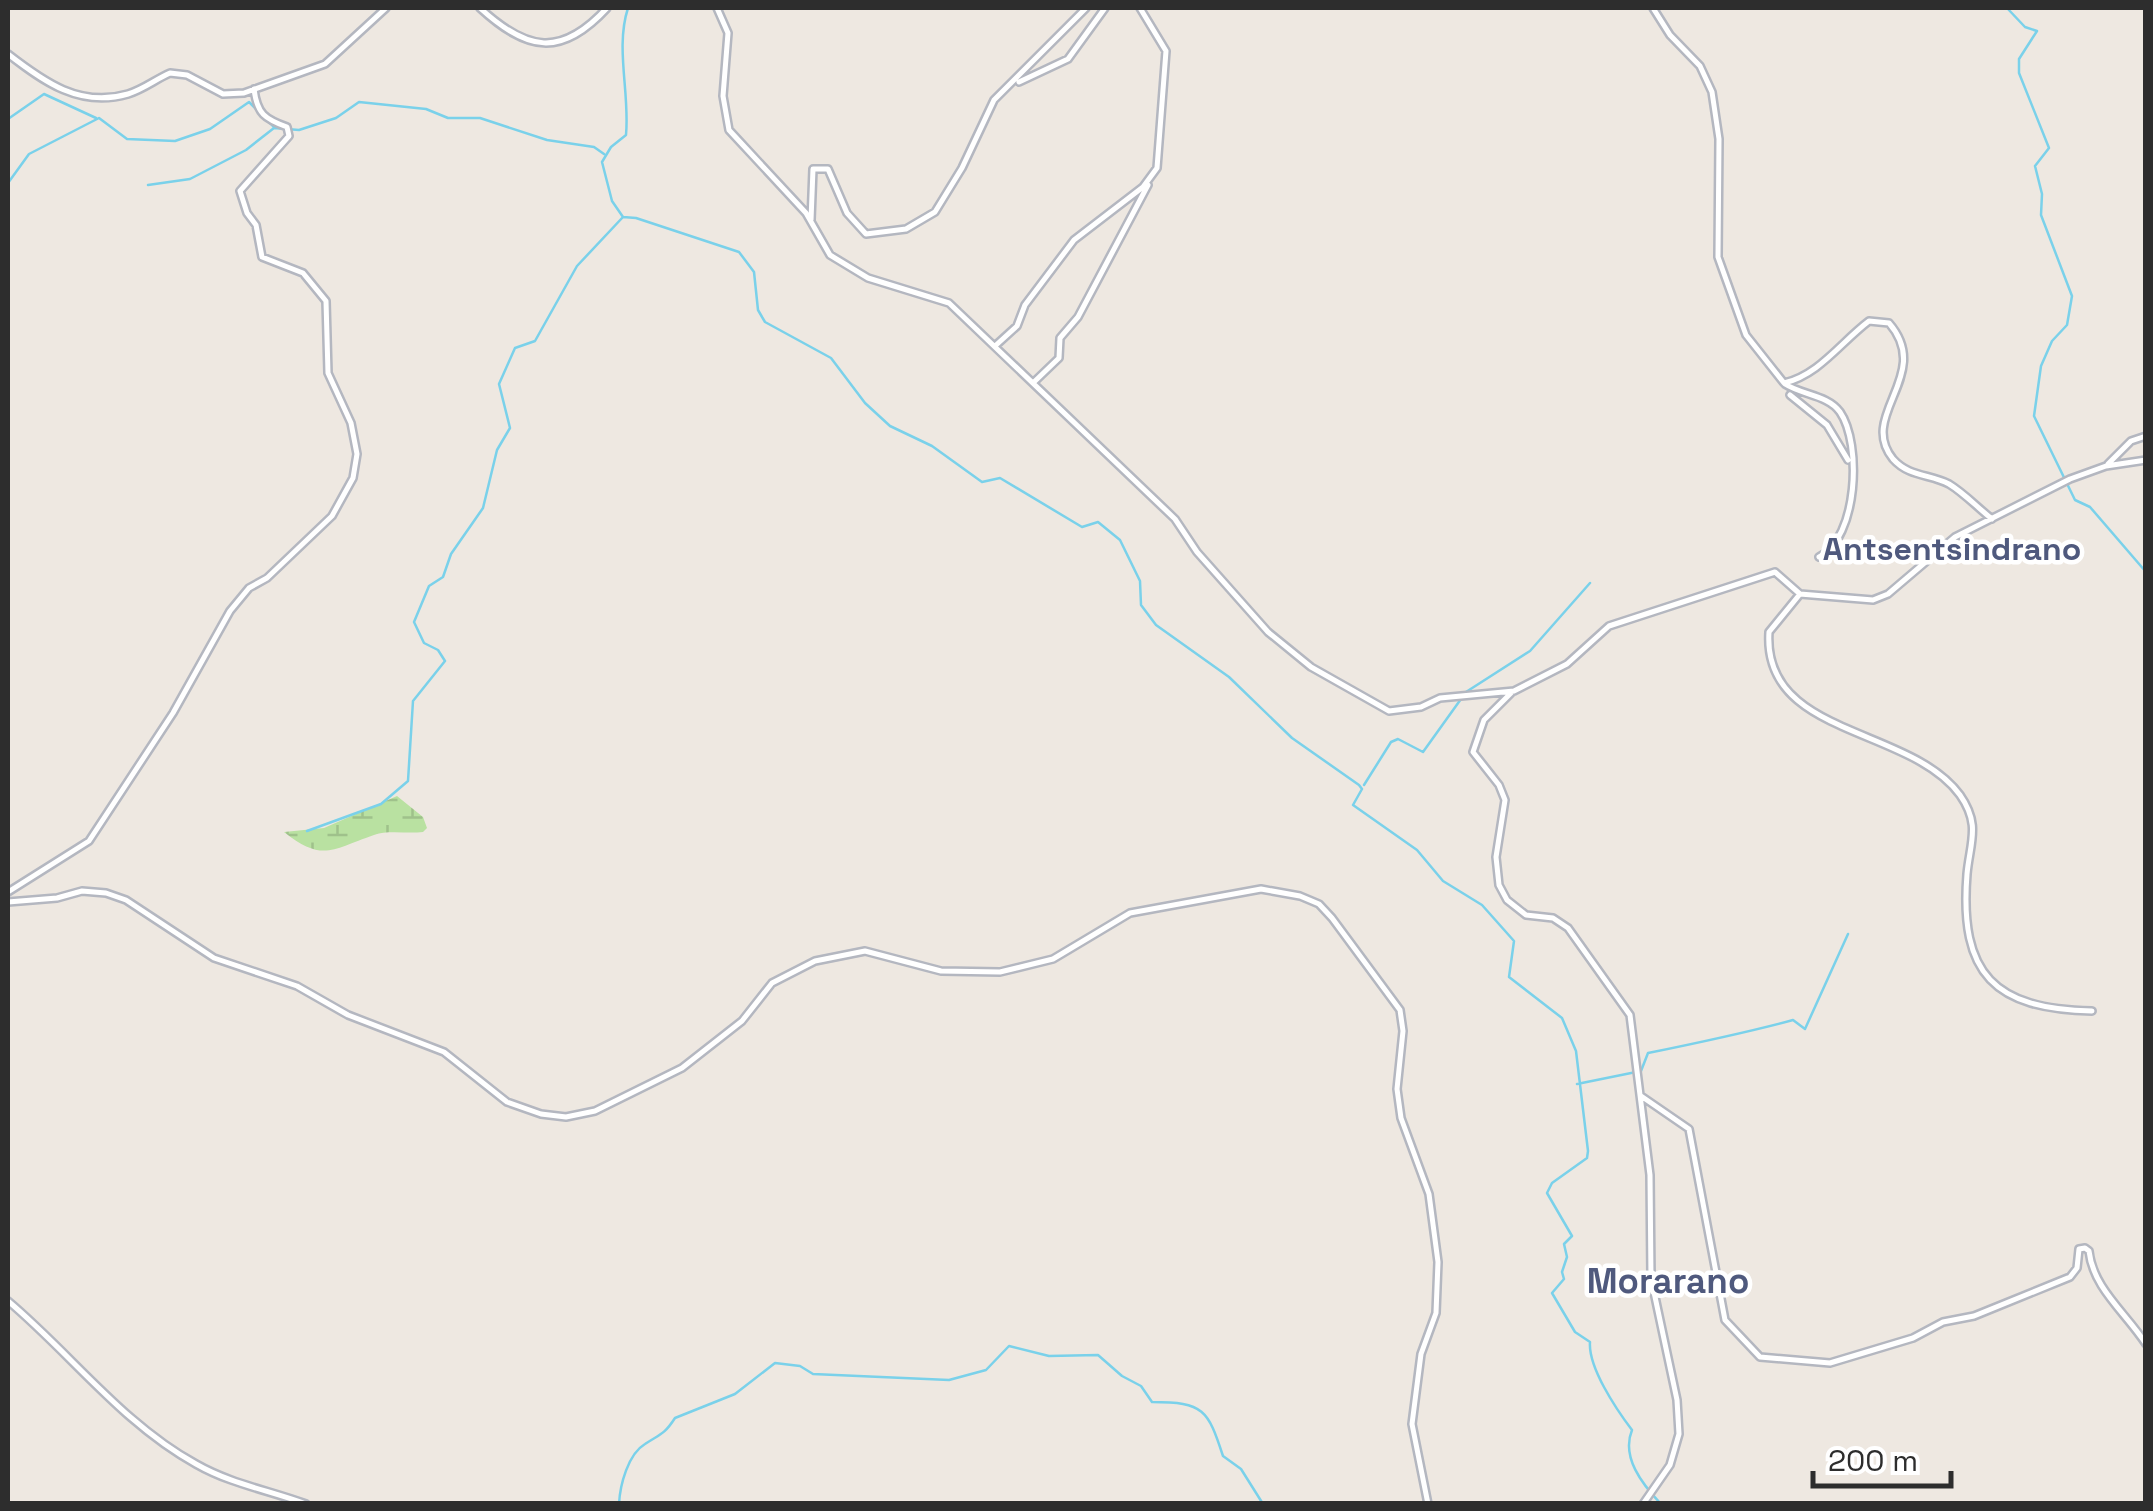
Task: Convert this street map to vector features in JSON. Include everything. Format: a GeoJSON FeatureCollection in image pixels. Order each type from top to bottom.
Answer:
{"type":"FeatureCollection","features":[{"type":"Feature","properties":{"kind":"street"},"geometry":{"type":"LineString","coordinates":[[8,54],[49,85],[80,96],[132,93],[170,73],[187,75],[223,94],[254,88],[339,56],[386,8]]}},
{"type":"Feature","properties":{"kind":"street"},"geometry":{"type":"LineString","coordinates":[[480,8],[507,32],[542,44],[572,36],[607,8]]}},
{"type":"Feature","properties":{"kind":"street"},"geometry":{"type":"LineString","coordinates":[[717,8],[728,33],[723,96],[729,130],[810,220]]}},
{"type":"Feature","properties":{"kind":"street"},"geometry":{"type":"LineString","coordinates":[[1086,8],[988,110],[962,168],[935,212],[906,229],[866,234],[846,213],[828,170],[821,167],[813,170],[813,232],[830,255],[848,268],[949,303],[1175,519],[1197,552],[1268,632],[1312,667],[1390,711],[1464,694],[1514,691]]}},
{"type":"Feature","properties":{"kind":"street"},"geometry":{"type":"LineString","coordinates":[[1011,85],[1068,59],[1105,8]]}},
{"type":"Feature","properties":{"kind":"street"},"geometry":{"type":"LineString","coordinates":[[1034,382],[1059,358],[1060,338],[1078,316],[1161,154],[1160,100],[1166,50],[1140,8]]}},
{"type":"Feature","properties":{"kind":"street"},"geometry":{"type":"LineString","coordinates":[[1652,8],[1700,66],[1712,92],[1719,139],[1718,257],[1746,334],[1784,383],[1840,411],[1854,478],[1850,512],[1836,540],[1819,557]]}},
{"type":"Feature","properties":{"kind":"street"},"geometry":{"type":"LineString","coordinates":[[8,892],[89,841],[173,713],[230,610],[249,588],[268,578],[332,516],[353,478],[357,454],[351,424],[328,373],[326,301],[303,273],[262,257],[256,225],[242,203],[240,191],[288,129],[266,120],[254,88]]}},
{"type":"Feature","properties":{"kind":"street"},"geometry":{"type":"LineString","coordinates":[[995,346],[1018,326],[1025,305],[1074,240],[1152,178]]}},
{"type":"Feature","properties":{"kind":"street"},"geometry":{"type":"LineString","coordinates":[[1784,383],[1818,368],[1869,321],[1889,322],[1902,337],[1904,354],[1902,379],[1882,420],[1880,436],[1884,447],[1910,472],[1949,484],[1992,519]]}},
{"type":"Feature","properties":{"kind":"street"},"geometry":{"type":"LineString","coordinates":[[1790,395],[1826,425],[1850,463]]}},
{"type":"Feature","properties":{"kind":"street"},"geometry":{"type":"LineString","coordinates":[[2106,466],[2130,441],[2146,436]]}},
{"type":"Feature","properties":{"kind":"street"},"geometry":{"type":"LineString","coordinates":[[1645,1501],[1674,1455],[1679,1434],[1677,1400],[1651,1278],[1650,1175],[1630,1015],[1568,928],[1553,918],[1526,914],[1507,900],[1499,886],[1496,858],[1505,800],[1499,785],[1473,752],[1484,720],[1514,691],[1566,664],[1610,626],[1775,572],[1800,594],[1873,600],[1888,594],[1956,537],[2067,480],[2106,466],[2146,460]]}},
{"type":"Feature","properties":{"kind":"street"},"geometry":{"type":"LineString","coordinates":[[1800,594],[1769,632],[1772,673],[1803,705],[1916,758],[1938,772],[1960,794],[1976,826],[1966,881],[1972,954],[1992,985],[2035,1008],[2092,1011]]}},
{"type":"Feature","properties":{"kind":"street"},"geometry":{"type":"LineString","coordinates":[[8,902],[57,898],[82,891],[106,892],[126,900],[214,958],[297,986],[348,1015],[444,1052],[507,1102],[541,1114],[566,1117],[595,1111],[682,1068],[742,1021],[772,982],[815,960],[865,951],[941,971],[1000,972],[1052,959],[1130,913],[1179,908],[1261,889],[1319,904],[1400,1010],[1403,1031],[1397,1089],[1401,1118],[1429,1194],[1438,1262],[1436,1313],[1421,1354],[1412,1424],[1428,1504]]}},
{"type":"Feature","properties":{"kind":"street"},"geometry":{"type":"LineString","coordinates":[[1641,1096],[1689,1129],[1725,1320],[1760,1357],[1830,1363],[1913,1338],[1943,1322],[1974,1316],[2070,1277],[2077,1268],[2080,1249],[2085,1248],[2094,1280],[2121,1307],[2146,1344]]}},
{"type":"Feature","properties":{"kind":"street"},"geometry":{"type":"LineString","coordinates":[[8,1301],[59,1344],[117,1405],[175,1452],[232,1483],[306,1504]]}},
{"type":"Feature","properties":{"kind":"green space"},"geometry":{"type":"Polygon","coordinates":[[[397,796],[423,817],[427,828],[423,832],[379,834],[319,850],[284,832],[324,828],[397,796]]]}},
{"type":"Feature","properties":{"kind":"waterway"},"geometry":{"type":"LineString","coordinates":[[623,217],[612,201],[602,162],[611,147],[626,135],[623,39],[628,8]]}},
{"type":"Feature","properties":{"kind":"waterway"},"geometry":{"type":"LineString","coordinates":[[2007,8],[2025,27],[2037,31],[2019,59],[2019,73],[2049,148],[2035,166],[2042,194],[2041,215],[2072,296],[2067,325],[2052,341],[2041,366],[2034,416],[2075,500],[2090,507],[2146,572]]}},
{"type":"Feature","properties":{"kind":"waterway"},"geometry":{"type":"LineString","coordinates":[[8,119],[44,94],[96,118]]}},
{"type":"Feature","properties":{"kind":"waterway"},"geometry":{"type":"LineString","coordinates":[[8,183],[29,154],[99,118],[127,139],[175,141],[210,129],[249,102],[274,127]]}},
{"type":"Feature","properties":{"kind":"waterway"},"geometry":{"type":"LineString","coordinates":[[148,185],[190,179],[246,150],[274,128],[299,130],[336,118],[359,102],[426,109],[448,118],[480,118],[547,140],[594,147],[604,154]]}},
{"type":"Feature","properties":{"kind":"waterway"},"geometry":{"type":"LineString","coordinates":[[307,831],[381,804],[408,781],[413,701],[445,661],[438,650],[424,643],[414,622],[429,586],[443,577],[451,554],[483,508],[497,450],[510,428],[499,384],[515,348],[535,341],[577,266],[623,217],[739,252],[754,272],[758,310],[765,322],[831,358],[865,403],[890,426],[932,446],[982,482],[1000,478],[1082,527],[1098,522],[1120,540],[1140,581],[1141,605],[1156,625],[1229,677],[1292,738],[1359,785],[1362,789],[1353,805],[1417,850],[1443,881],[1482,905],[1514,941],[1509,977],[1562,1018],[1576,1051],[1588,1151],[1587,1158],[1552,1183],[1547,1193],[1572,1236],[1564,1244],[1564,1279],[1552,1293],[1575,1332],[1590,1342],[1598,1375],[1632,1430],[1629,1450],[1635,1470],[1661,1504]]}},
{"type":"Feature","properties":{"kind":"waterway"},"geometry":{"type":"LineString","coordinates":[[1364,785],[1391,742],[1398,739],[1423,752],[1466,692],[1530,651],[1590,583]]}},
{"type":"Feature","properties":{"kind":"waterway"},"geometry":{"type":"LineString","coordinates":[[1577,1084],[1641,1071],[1648,1053],[1793,1020],[1805,1029],[1848,934]]}},
{"type":"Feature","properties":{"kind":"waterway"},"geometry":{"type":"LineString","coordinates":[[619,1504],[626,1471],[639,1449],[665,1431],[675,1418],[735,1394],[775,1363],[800,1366],[813,1374],[949,1380],[986,1370],[1009,1346],[1049,1356],[1098,1355],[1141,1386],[1152,1402],[1193,1407],[1208,1419],[1223,1456],[1241,1469],[1263,1504]]}},
{"type":"Feature","properties":{"kind":"district","name":"Antsentsindrano"},"geometry":{"type":"Point","coordinates":[1952,549]}},
{"type":"Feature","properties":{"kind":"district","name":"Morarano"},"geometry":{"type":"Point","coordinates":[1668,1281]}}]}
